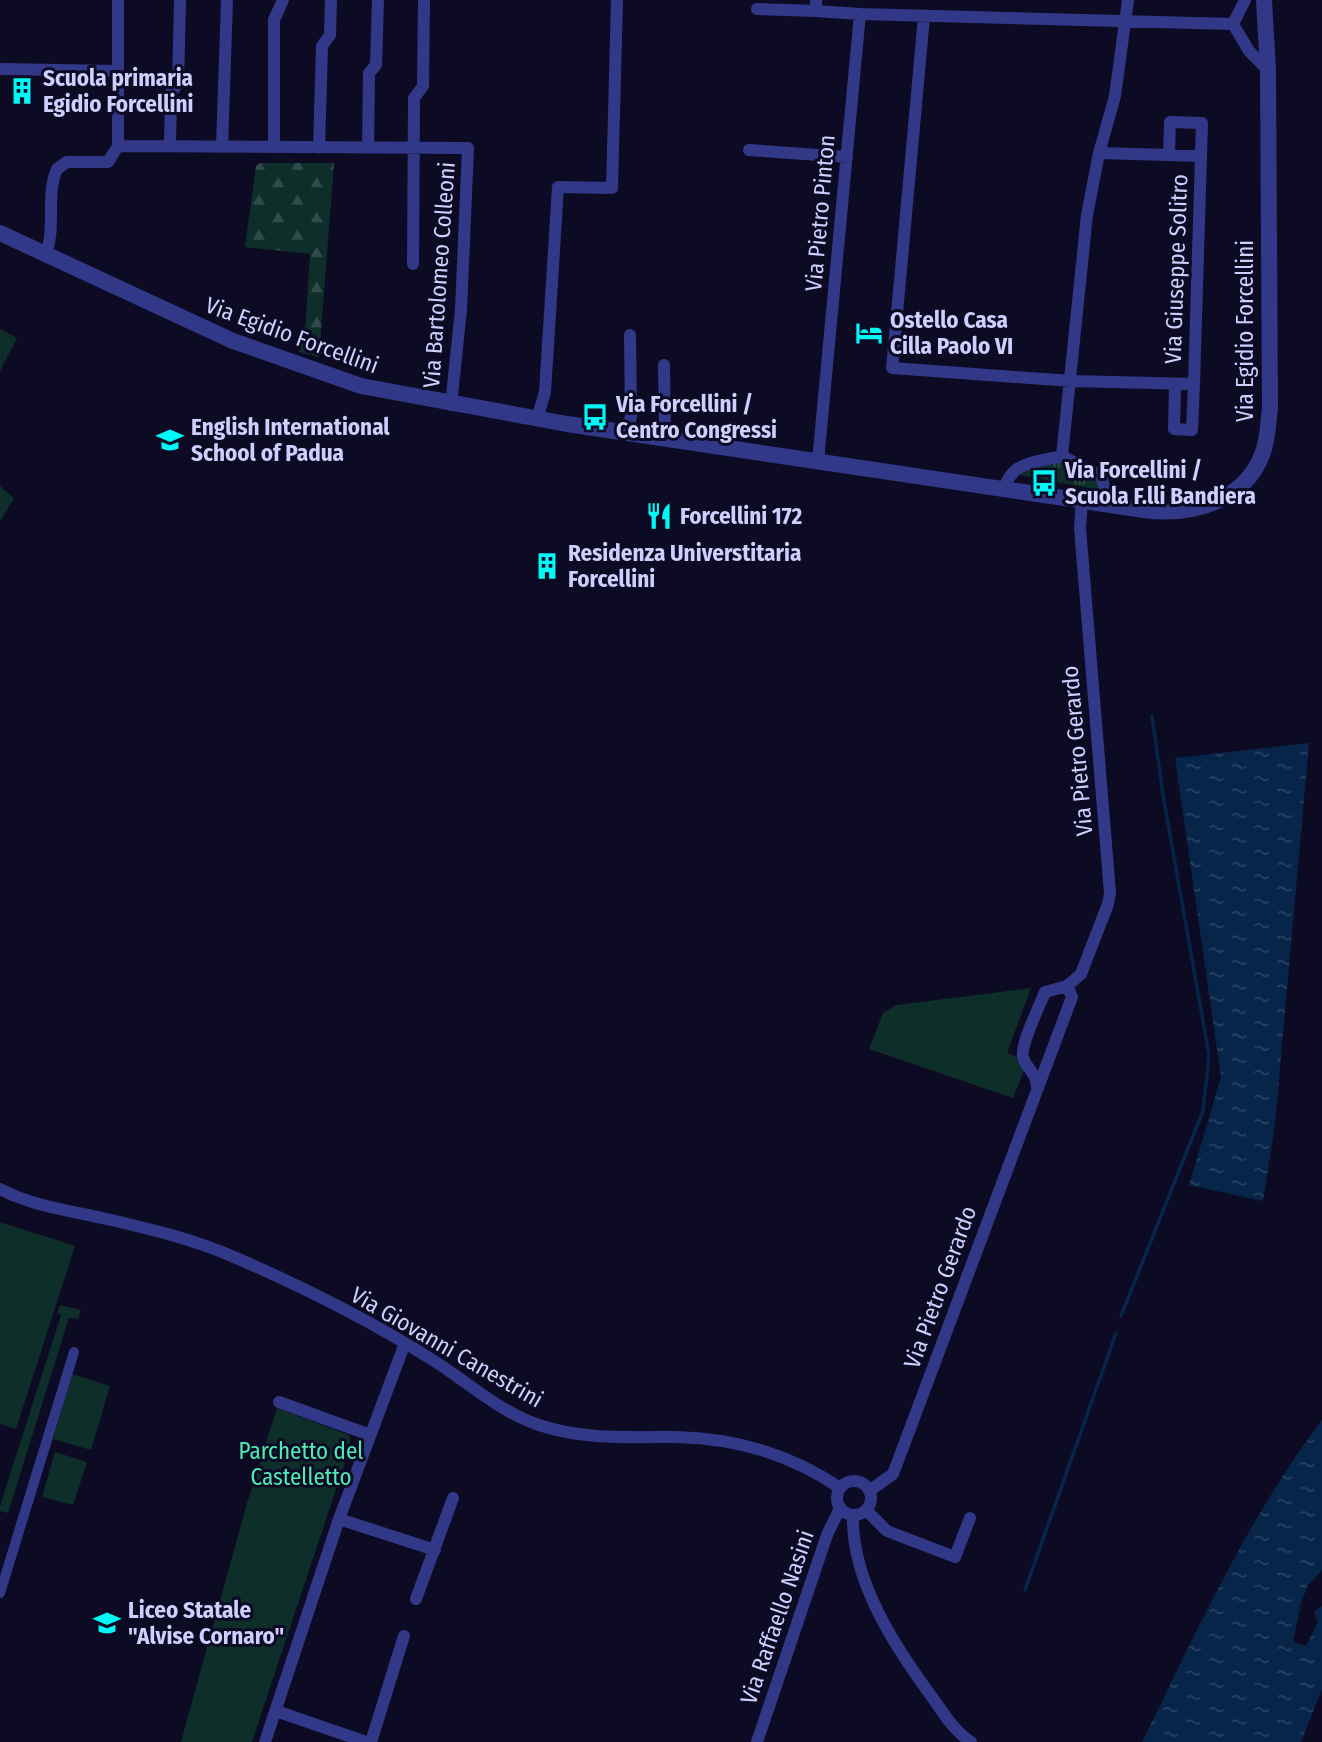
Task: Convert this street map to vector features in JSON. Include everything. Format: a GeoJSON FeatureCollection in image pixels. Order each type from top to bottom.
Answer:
{"type":"FeatureCollection","features":[{"type":"Feature","properties":{"kind":"street"},"geometry":{"type":"LineString","coordinates":[[45,256],[51,238],[52,189],[57,169],[67,162],[108,162],[118,146],[118,0]]}},
{"type":"Feature","properties":{"kind":"street"},"geometry":{"type":"LineString","coordinates":[[170,146],[172,93],[178,83],[180,0]]}},
{"type":"Feature","properties":{"kind":"street"},"geometry":{"type":"LineString","coordinates":[[222,147],[227,0]]}},
{"type":"Feature","properties":{"kind":"street"},"geometry":{"type":"LineString","coordinates":[[274,147],[274,20],[283,0]]}},
{"type":"Feature","properties":{"kind":"street"},"geometry":{"type":"LineString","coordinates":[[319,148],[322,46],[330,36],[331,0]]}},
{"type":"Feature","properties":{"kind":"street"},"geometry":{"type":"LineString","coordinates":[[368,148],[369,73],[376,65],[378,0]]}},
{"type":"Feature","properties":{"kind":"street"},"geometry":{"type":"LineString","coordinates":[[413,264],[414,98],[423,86],[424,0]]}},
{"type":"Feature","properties":{"kind":"street"},"geometry":{"type":"LineString","coordinates":[[537,419],[545,392],[558,187],[612,188],[617,85],[617,0]]}},
{"type":"Feature","properties":{"kind":"street"},"geometry":{"type":"LineString","coordinates":[[1062,456],[1087,215],[1099,153],[1115,96],[1128,0]]}},
{"type":"Feature","properties":{"kind":"street"},"geometry":{"type":"LineString","coordinates":[[1233,24],[1245,0]]}},
{"type":"Feature","properties":{"kind":"street","name":"Via Egidio Forcellini"},"geometry":{"type":"LineString","coordinates":[[0,233],[221,336],[307,369],[362,386],[451,405],[665,439],[1161,512],[1180,512],[1212,505],[1238,489],[1263,455],[1270,408],[1268,70],[1264,0]]}},
{"type":"Feature","properties":{"kind":"street"},"geometry":{"type":"LineString","coordinates":[[757,9],[816,6],[860,14],[924,17],[1233,24]]}},
{"type":"Feature","properties":{"kind":"street","name":"Via Pietro Pinton"},"geometry":{"type":"LineString","coordinates":[[818,461],[860,14]]}},
{"type":"Feature","properties":{"kind":"street","name":"Via Giuseppe Solitro"},"geometry":{"type":"LineString","coordinates":[[924,17],[892,368],[1071,381],[1194,384]]}},
{"type":"Feature","properties":{"kind":"street"},"geometry":{"type":"LineString","coordinates":[[1233,24],[1249,51],[1268,70]]}},
{"type":"Feature","properties":{"kind":"street"},"geometry":{"type":"LineString","coordinates":[[0,69],[117,71]]}},
{"type":"Feature","properties":{"kind":"street","name":"Via Giuseppe Solitro"},"geometry":{"type":"LineString","coordinates":[[1169,155],[1170,122],[1202,123],[1192,430],[1174,429],[1175,384]]}},
{"type":"Feature","properties":{"kind":"street"},"geometry":{"type":"LineString","coordinates":[[118,146],[414,149]]}},
{"type":"Feature","properties":{"kind":"street","name":"Via Bartolomeo Colleoni"},"geometry":{"type":"LineString","coordinates":[[414,149],[468,148],[461,310],[451,405]]}},
{"type":"Feature","properties":{"kind":"street"},"geometry":{"type":"LineString","coordinates":[[749,150],[847,157]]}},
{"type":"Feature","properties":{"kind":"street","name":"Via Giuseppe Solitro"},"geometry":{"type":"LineString","coordinates":[[1099,153],[1201,156]]}},
{"type":"Feature","properties":{"kind":"street"},"geometry":{"type":"LineString","coordinates":[[627,433],[631,416],[630,335]]}},
{"type":"Feature","properties":{"kind":"street"},"geometry":{"type":"LineString","coordinates":[[664,365],[665,439]]}},
{"type":"Feature","properties":{"kind":"street"},"geometry":{"type":"LineString","coordinates":[[1005,488],[1008,475],[1017,467],[1062,456],[1101,476],[1107,492],[1105,504]]}},
{"type":"Feature","properties":{"kind":"street","name":"Via Pietro Gerardo"},"geometry":{"type":"LineString","coordinates":[[869,1492],[893,1474],[1037,1087],[1040,1069],[1024,1061],[1023,1050],[1045,992],[1067,986],[1078,977],[1108,904],[1110,893],[1080,528],[1082,500]]}},
{"type":"Feature","properties":{"kind":"street"},"geometry":{"type":"LineString","coordinates":[[1040,1069],[1072,997],[1067,986]]}},
{"type":"Feature","properties":{"kind":"street","name":"Via Giovanni Canestrini"},"geometry":{"type":"LineString","coordinates":[[0,1189],[58,1208],[145,1228],[216,1250],[353,1314],[405,1343],[502,1407],[538,1425],[603,1436],[687,1437],[738,1443],[791,1461],[840,1488],[848,1482],[858,1482],[869,1492]]}},
{"type":"Feature","properties":{"kind":"street"},"geometry":{"type":"LineString","coordinates":[[265,1742],[339,1519],[405,1343]]}},
{"type":"Feature","properties":{"kind":"street"},"geometry":{"type":"LineString","coordinates":[[1,1589],[74,1352]]}},
{"type":"Feature","properties":{"kind":"street"},"geometry":{"type":"LineString","coordinates":[[279,1402],[370,1435]]}},
{"type":"Feature","properties":{"kind":"street"},"geometry":{"type":"LineString","coordinates":[[840,1488],[837,1499],[840,1507],[853,1515]]}},
{"type":"Feature","properties":{"kind":"street"},"geometry":{"type":"LineString","coordinates":[[853,1515],[866,1510],[871,1501],[869,1492]]}},
{"type":"Feature","properties":{"kind":"street"},"geometry":{"type":"LineString","coordinates":[[416,1599],[453,1498]]}},
{"type":"Feature","properties":{"kind":"street","name":"Via Raffaello Nasini"},"geometry":{"type":"LineString","coordinates":[[757,1742],[827,1535],[840,1507]]}},
{"type":"Feature","properties":{"kind":"street"},"geometry":{"type":"LineString","coordinates":[[866,1510],[887,1531],[955,1557],[970,1518]]}},
{"type":"Feature","properties":{"kind":"street"},"geometry":{"type":"LineString","coordinates":[[853,1515],[855,1540],[869,1591],[880,1614],[925,1688],[957,1732],[971,1742]]}},
{"type":"Feature","properties":{"kind":"street"},"geometry":{"type":"LineString","coordinates":[[339,1519],[435,1550]]}},
{"type":"Feature","properties":{"kind":"street"},"geometry":{"type":"LineString","coordinates":[[276,1711],[369,1742],[404,1636]]}},
{"type":"Feature","properties":{"kind":"green space"},"geometry":{"type":"Polygon","coordinates":[[[260,163],[334,163],[319,357],[299,352],[305,334],[310,254],[245,247],[256,166],[260,163]]]}},
{"type":"Feature","properties":{"kind":"green space"},"geometry":{"type":"Polygon","coordinates":[[[0,329],[17,338],[0,371],[0,329]]]}},
{"type":"Feature","properties":{"kind":"green space"},"geometry":{"type":"Polygon","coordinates":[[[1063,461],[1098,481],[1099,490],[1020,475],[1022,471],[1063,461]]]}},
{"type":"Feature","properties":{"kind":"green space"},"geometry":{"type":"Polygon","coordinates":[[[0,486],[14,498],[0,522],[0,486]]]}},
{"type":"Feature","properties":{"kind":"green space"},"geometry":{"type":"Polygon","coordinates":[[[1031,988],[1007,1053],[1015,1056],[1025,1069],[1013,1098],[869,1049],[883,1013],[896,1005],[1031,988]]]}},
{"type":"Feature","properties":{"kind":"green space"},"geometry":{"type":"Polygon","coordinates":[[[0,1222],[75,1246],[16,1429],[0,1424],[0,1222]]]}},
{"type":"Feature","properties":{"kind":"green space"},"geometry":{"type":"Polygon","coordinates":[[[60,1305],[81,1310],[78,1319],[69,1318],[8,1513],[0,1511],[61,1315],[57,1313],[60,1305]]]}},
{"type":"Feature","properties":{"kind":"green space"},"geometry":{"type":"Polygon","coordinates":[[[72,1374],[110,1386],[91,1450],[53,1439],[72,1374]]]}},
{"type":"Feature","properties":{"kind":"green space","name":"Parchetto del Castelletto"},"geometry":{"type":"Polygon","coordinates":[[[277,1408],[349,1435],[351,1444],[252,1742],[181,1742],[247,1503],[277,1408]]]}},
{"type":"Feature","properties":{"kind":"green space"},"geometry":{"type":"Polygon","coordinates":[[[55,1452],[87,1462],[73,1505],[42,1497],[55,1452]]]}},
{"type":"Feature","properties":{"kind":"water"},"geometry":{"type":"Polygon","coordinates":[[[1309,743],[1275,1124],[1263,1201],[1189,1185],[1221,1077],[1175,758],[1309,743]]]}},
{"type":"Feature","properties":{"kind":"water"},"geometry":{"type":"Polygon","coordinates":[[[1322,1420],[1322,1570],[1308,1585],[1301,1603],[1293,1642],[1306,1646],[1318,1622],[1314,1612],[1322,1606],[1322,1689],[1301,1742],[1142,1742],[1224,1576],[1270,1496],[1322,1420]]]}},
{"type":"Feature","properties":{"kind":"waterway"},"geometry":{"type":"LineString","coordinates":[[1121,1316],[1203,1111],[1209,1055],[1163,795],[1152,716]]}},
{"type":"Feature","properties":{"kind":"waterway"},"geometry":{"type":"LineString","coordinates":[[1025,1590],[1116,1333]]}},
{"type":"Feature","properties":{"kind":"place","name":"Scuola primaria Egidio Forcellini"},"geometry":{"type":"Point","coordinates":[22,91]}},
{"type":"Feature","properties":{"kind":"place","name":"Ostello Casa Cilla Paolo VI"},"geometry":{"type":"Point","coordinates":[869,333]}},
{"type":"Feature","properties":{"kind":"place","name":"Via Forcellini / Centro Congressi"},"geometry":{"type":"Point","coordinates":[595,417]}},
{"type":"Feature","properties":{"kind":"place","name":"English International School of Padua"},"geometry":{"type":"Point","coordinates":[170,440]}},
{"type":"Feature","properties":{"kind":"place","name":"Via Forcellini / Scuola F.lli Bandiera"},"geometry":{"type":"Point","coordinates":[1044,483]}},
{"type":"Feature","properties":{"kind":"place","name":"Forcellini 172"},"geometry":{"type":"Point","coordinates":[659,516]}},
{"type":"Feature","properties":{"kind":"place","name":"Residenza Universtitaria Forcellini"},"geometry":{"type":"Point","coordinates":[547,566]}},
{"type":"Feature","properties":{"kind":"place","name":"Liceo Statale \"Alvise Cornaro\""},"geometry":{"type":"Point","coordinates":[107,1623]}}]}
